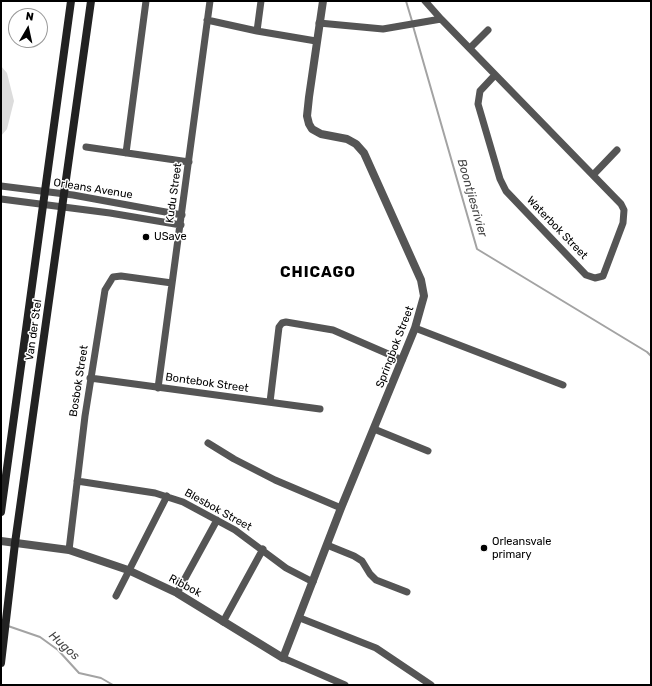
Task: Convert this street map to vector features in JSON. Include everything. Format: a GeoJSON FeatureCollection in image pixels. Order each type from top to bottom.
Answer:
{"type":"FeatureCollection","features":[{"type":"Feature","properties":{"kind":"main road","name":"Van der Stel"},"geometry":{"type":"LineString","coordinates":[[1,512],[71,1]]}},
{"type":"Feature","properties":{"kind":"main road","name":"Van der Stel"},"geometry":{"type":"LineString","coordinates":[[1,663],[15,542],[91,1]]}},
{"type":"Feature","properties":{"kind":"street"},"geometry":{"type":"LineString","coordinates":[[126,153],[146,1]]}},
{"type":"Feature","properties":{"kind":"street","name":"Kudu Street"},"geometry":{"type":"LineString","coordinates":[[158,388],[210,1]]}},
{"type":"Feature","properties":{"kind":"street"},"geometry":{"type":"LineString","coordinates":[[257,31],[261,1]]}},
{"type":"Feature","properties":{"kind":"street","name":"Springbok Street"},"geometry":{"type":"LineString","coordinates":[[283,658],[300,618],[341,508],[415,328],[423,305],[424,296],[422,284],[364,153],[356,144],[347,139],[321,134],[312,129],[309,124],[307,116],[316,41],[323,1]]}},
{"type":"Feature","properties":{"kind":"street","name":"Waterbok Street"},"geometry":{"type":"LineString","coordinates":[[425,1],[495,75],[622,204],[624,216],[603,276],[595,278],[586,275],[506,191],[500,179],[478,104],[480,91],[495,75]]}},
{"type":"Feature","properties":{"kind":"street"},"geometry":{"type":"LineString","coordinates":[[319,22],[373,29],[405,26],[441,19]]}},
{"type":"Feature","properties":{"kind":"street"},"geometry":{"type":"LineString","coordinates":[[207,20],[257,31],[316,41]]}},
{"type":"Feature","properties":{"kind":"street"},"geometry":{"type":"LineString","coordinates":[[470,48],[488,30]]}},
{"type":"Feature","properties":{"kind":"street"},"geometry":{"type":"LineString","coordinates":[[86,147],[189,162]]}},
{"type":"Feature","properties":{"kind":"street"},"geometry":{"type":"LineString","coordinates":[[594,174],[617,150]]}},
{"type":"Feature","properties":{"kind":"street","name":"Orleans Avenue"},"geometry":{"type":"LineString","coordinates":[[1,186],[65,194],[182,215]]}},
{"type":"Feature","properties":{"kind":"street","name":"Orleans Avenue"},"geometry":{"type":"LineString","coordinates":[[1,199],[44,204],[180,225]]}},
{"type":"Feature","properties":{"kind":"street","name":"Bosbok Street"},"geometry":{"type":"LineString","coordinates":[[69,550],[90,378],[105,290],[113,277],[121,276],[172,283]]}},
{"type":"Feature","properties":{"kind":"street"},"geometry":{"type":"LineString","coordinates":[[270,402],[278,333],[282,323],[293,322],[333,330],[402,360]]}},
{"type":"Feature","properties":{"kind":"street"},"geometry":{"type":"LineString","coordinates":[[415,328],[563,385]]}},
{"type":"Feature","properties":{"kind":"street","name":"Bontebok Street"},"geometry":{"type":"LineString","coordinates":[[90,378],[320,409]]}},
{"type":"Feature","properties":{"kind":"street"},"geometry":{"type":"LineString","coordinates":[[374,429],[428,451]]}},
{"type":"Feature","properties":{"kind":"street"},"geometry":{"type":"LineString","coordinates":[[208,443],[234,459],[275,480],[341,508]]}},
{"type":"Feature","properties":{"kind":"street","name":"Blesbok Street"},"geometry":{"type":"LineString","coordinates":[[77,481],[167,496],[182,502],[217,520],[263,549],[286,568],[313,582]]}},
{"type":"Feature","properties":{"kind":"street"},"geometry":{"type":"LineString","coordinates":[[116,596],[167,496]]}},
{"type":"Feature","properties":{"kind":"street"},"geometry":{"type":"LineString","coordinates":[[178,593],[217,520]]}},
{"type":"Feature","properties":{"kind":"street","name":"Ribbok"},"geometry":{"type":"LineString","coordinates":[[1,541],[69,550],[128,570],[178,593],[283,658],[345,685]]}},
{"type":"Feature","properties":{"kind":"street"},"geometry":{"type":"LineString","coordinates":[[327,545],[362,560],[376,580],[406,592]]}},
{"type":"Feature","properties":{"kind":"street"},"geometry":{"type":"LineString","coordinates":[[224,622],[263,549]]}},
{"type":"Feature","properties":{"kind":"street"},"geometry":{"type":"LineString","coordinates":[[300,618],[376,648],[431,685]]}},
{"type":"Feature","properties":{"kind":"shaded area"},"geometry":{"type":"Polygon","coordinates":[[[1,66],[7,73],[14,101],[7,129],[1,136],[1,66]]]}},
{"type":"Feature","properties":{"kind":"waterway","name":"Boontjiesrivier"},"geometry":{"type":"LineString","coordinates":[[406,1],[412,21]]}},
{"type":"Feature","properties":{"kind":"waterway","name":"Boontjiesrivier"},"geometry":{"type":"LineString","coordinates":[[413,26],[477,249],[647,352],[651,356]]}},
{"type":"Feature","properties":{"kind":"waterway","name":"Hugos"},"geometry":{"type":"LineString","coordinates":[[8,626],[40,637],[58,650],[79,673],[101,678],[113,685]]}},
{"type":"Feature","properties":{"kind":"place","name":"USave"},"geometry":{"type":"Point","coordinates":[146,237]}},
{"type":"Feature","properties":{"kind":"place","name":"Orleansvale primary"},"geometry":{"type":"Point","coordinates":[484,548]}},
{"type":"Feature","properties":{"kind":"district","name":"CHICAGO"},"geometry":{"type":"Point","coordinates":[318,273]}}]}
